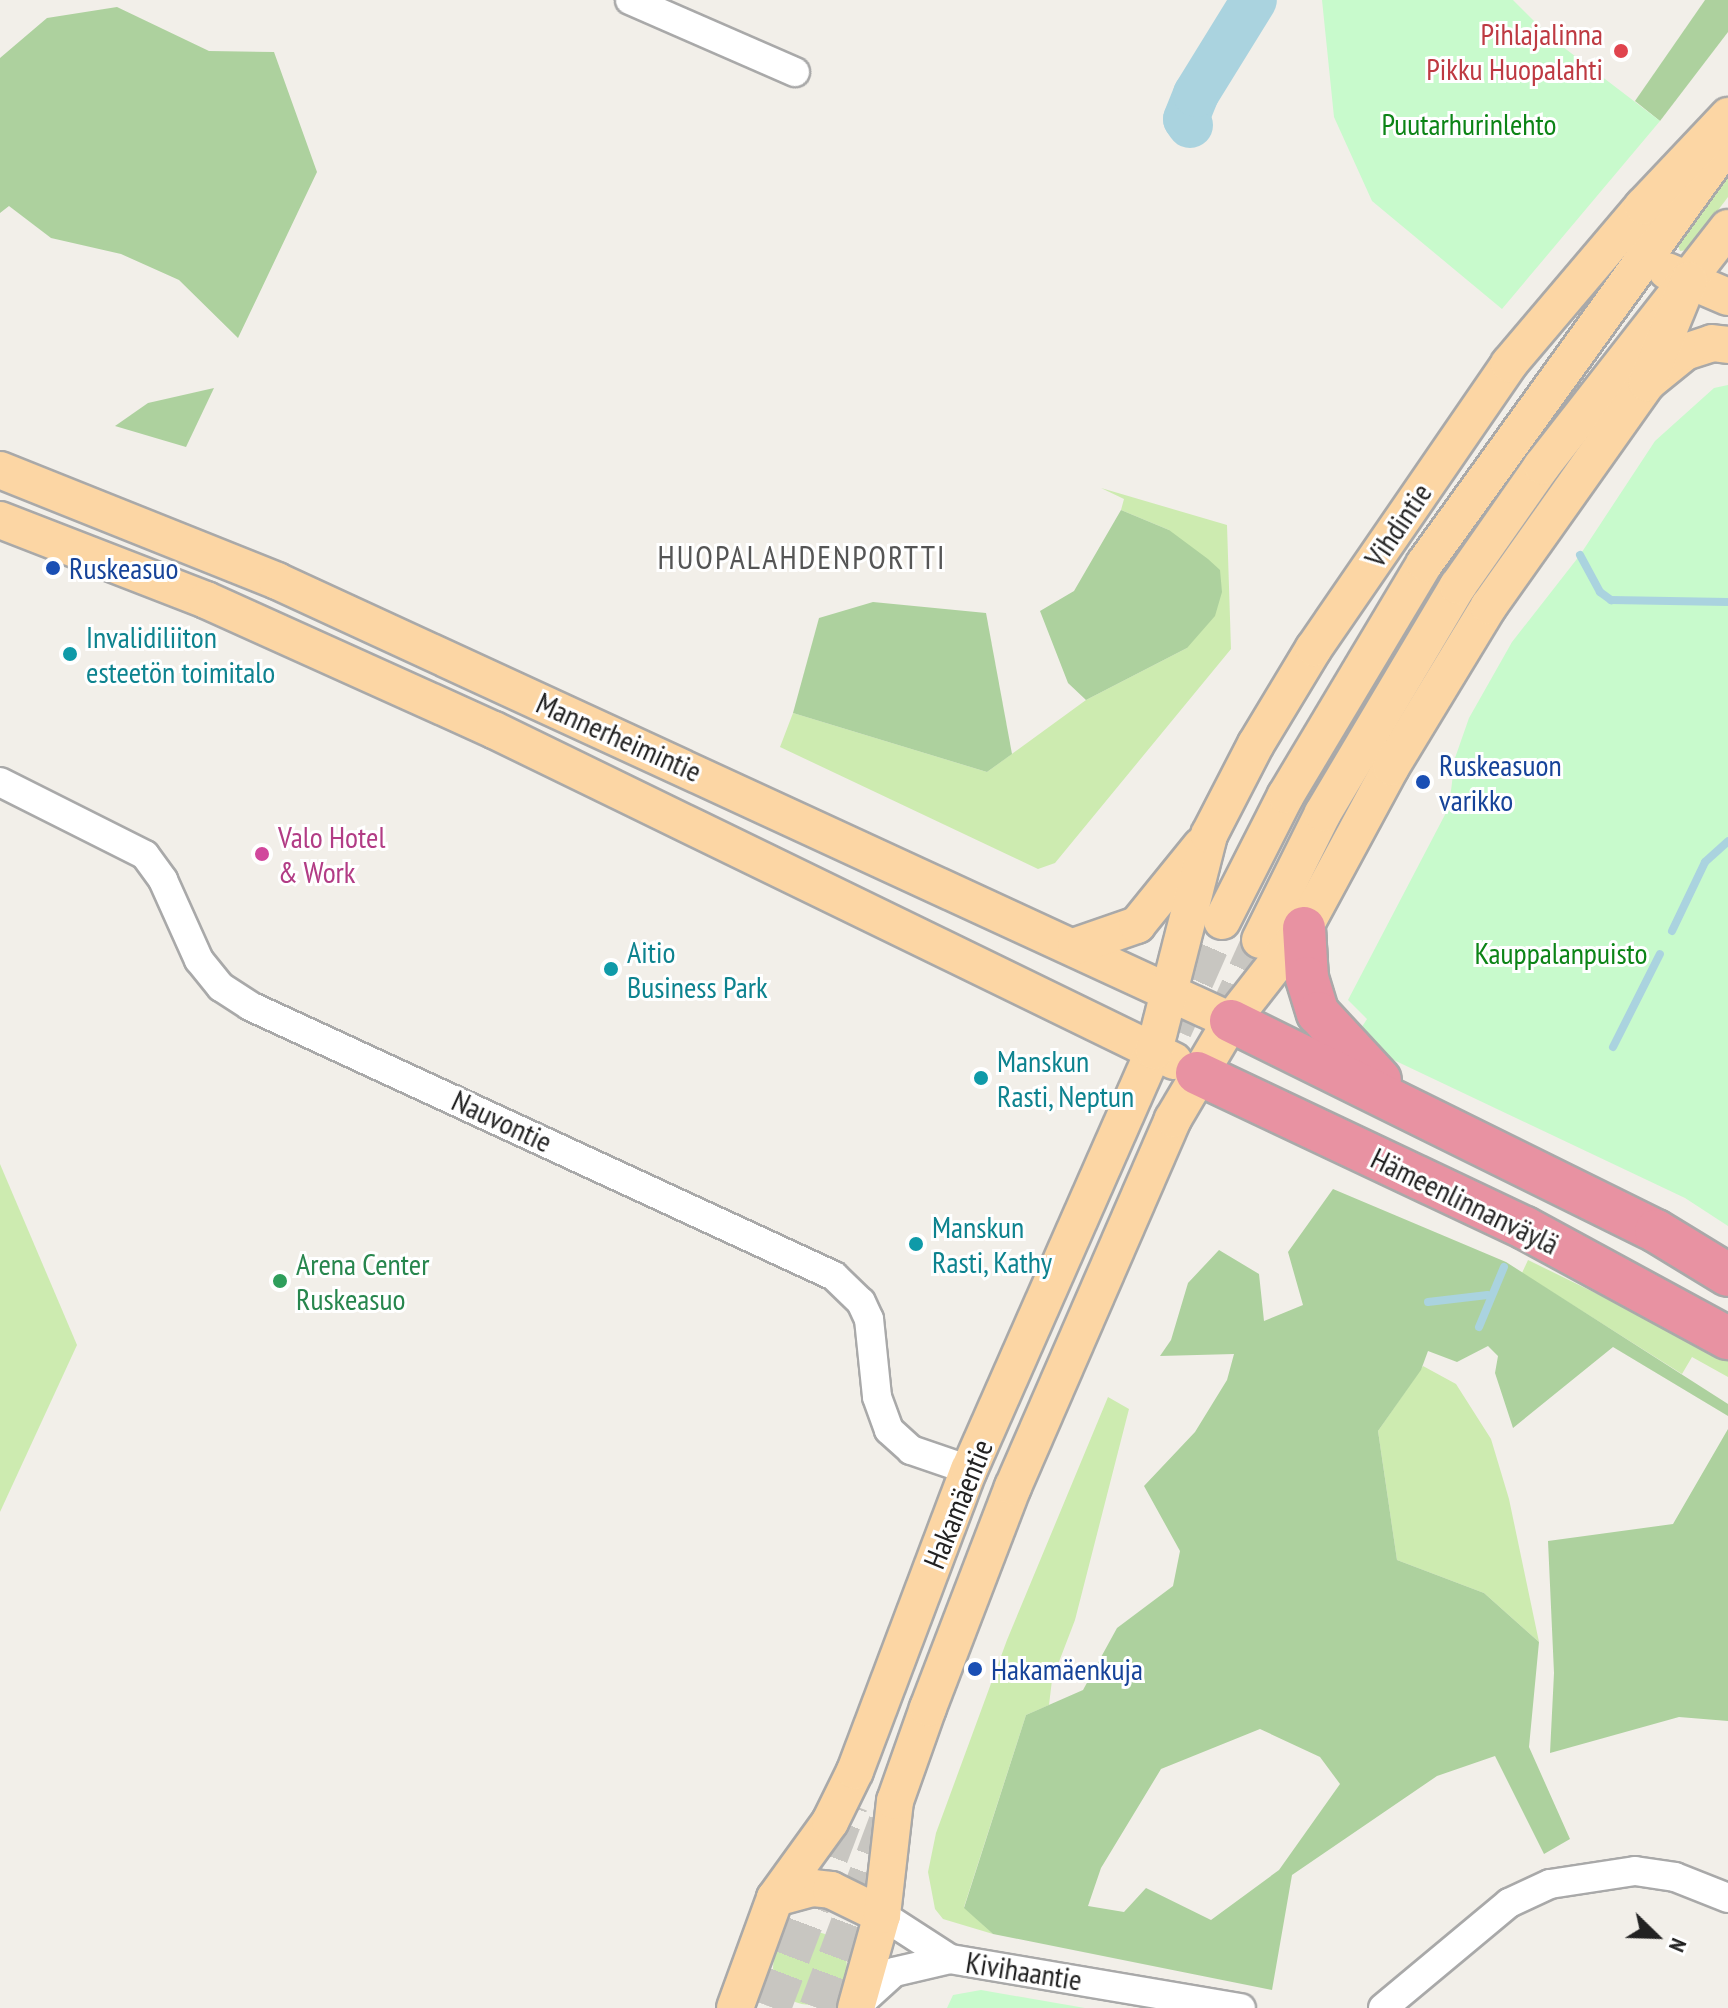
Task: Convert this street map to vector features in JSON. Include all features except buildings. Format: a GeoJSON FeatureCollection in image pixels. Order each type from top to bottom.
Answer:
{"type":"FeatureCollection","features":[{"type":"Feature","properties":{"kind":"highway"},"geometry":{"type":"LineString","coordinates":[[1304,928],[1307,978],[1318,1013],[1329,1031],[1406,1106]]}},
{"type":"Feature","properties":{"kind":"highway","name":"Hämeenlinnanväylä"},"geometry":{"type":"LineString","coordinates":[[1231,1021],[1656,1231],[1728,1275]]}},
{"type":"Feature","properties":{"kind":"highway","name":"Hämeenlinnanväylä"},"geometry":{"type":"LineString","coordinates":[[1197,1073],[1525,1228],[1728,1338]]}},
{"type":"Feature","properties":{"kind":"main road","name":"Vihdintie"},"geometry":{"type":"LineString","coordinates":[[1172,993],[1209,835],[1314,648],[1509,364],[1585,272],[1728,116]]}},
{"type":"Feature","properties":{"kind":"main road","name":"Vihdintie"},"geometry":{"type":"LineString","coordinates":[[1222,921],[1286,795],[1425,563],[1728,142]]}},
{"type":"Feature","properties":{"kind":"main road"},"geometry":{"type":"LineString","coordinates":[[1260,940],[1323,813],[1458,586],[1542,466],[1728,228]]}},
{"type":"Feature","properties":{"kind":"main road"},"geometry":{"type":"LineString","coordinates":[[1585,272],[1668,271],[1728,297]]}},
{"type":"Feature","properties":{"kind":"main road"},"geometry":{"type":"LineString","coordinates":[[1231,1021],[1304,928],[1391,767],[1481,618],[1647,383],[1689,280]]}},
{"type":"Feature","properties":{"kind":"main road"},"geometry":{"type":"LineString","coordinates":[[1647,383],[1685,352],[1712,343],[1728,345]]}},
{"type":"Feature","properties":{"kind":"main road","name":"Mannerheimintie"},"geometry":{"type":"LineString","coordinates":[[0,470],[277,581],[1076,946],[1231,1021]]}},
{"type":"Feature","properties":{"kind":"main road","name":"Mannerheimintie"},"geometry":{"type":"LineString","coordinates":[[0,520],[206,600],[494,730],[1197,1073]]}},
{"type":"Feature","properties":{"kind":"main road"},"geometry":{"type":"LineString","coordinates":[[1076,946],[1137,925],[1209,835]]}},
{"type":"Feature","properties":{"kind":"main road","name":"Hakamäentie"},"geometry":{"type":"LineString","coordinates":[[738,2004],[775,1898],[830,1822],[849,1784],[969,1470],[1154,1051],[1172,993]]}},
{"type":"Feature","properties":{"kind":"main road","name":"Hakamäentie"},"geometry":{"type":"LineString","coordinates":[[856,2008],[882,1915],[895,1801],[1013,1487],[1197,1073],[1231,1021]]}},
{"type":"Feature","properties":{"kind":"main road"},"geometry":{"type":"LineString","coordinates":[[969,1470],[1013,1487]]}},
{"type":"Feature","properties":{"kind":"main road"},"geometry":{"type":"LineString","coordinates":[[775,1898],[813,1888],[831,1890],[882,1915]]}},
{"type":"Feature","properties":{"kind":"street"},"geometry":{"type":"LineString","coordinates":[[630,0],[795,72]]}},
{"type":"Feature","properties":{"kind":"street","name":"Nauvontie"},"geometry":{"type":"LineString","coordinates":[[0,782],[145,855],[163,880],[199,960],[221,987],[250,1006],[834,1276],[861,1302],[869,1319],[877,1397],[889,1430],[911,1450],[969,1470]]}},
{"type":"Feature","properties":{"kind":"street"},"geometry":{"type":"LineString","coordinates":[[1383,2008],[1509,1903],[1550,1884],[1635,1871],[1675,1877],[1728,1898]]}},
{"type":"Feature","properties":{"kind":"street","name":"Kivihaantie"},"geometry":{"type":"LineString","coordinates":[[882,1915],[950,1959]]}},
{"type":"Feature","properties":{"kind":"street","name":"Kivihaantie"},"geometry":{"type":"LineString","coordinates":[[856,2008],[881,1980],[894,1972],[950,1959],[1241,2008]]}},
{"type":"Feature","properties":{"kind":"green space","name":"Puutarhurinlehto"},"geometry":{"type":"Polygon","coordinates":[[[1322,0],[1513,0],[1550,37],[1660,121],[1502,309],[1372,201],[1334,117],[1322,0]]]}},
{"type":"Feature","properties":{"kind":"green space"},"geometry":{"type":"Polygon","coordinates":[[[1705,0],[1728,0],[1728,32],[1660,121],[1635,101],[1705,0]]]}},
{"type":"Feature","properties":{"kind":"green space"},"geometry":{"type":"Polygon","coordinates":[[[117,7],[209,51],[274,52],[317,172],[238,338],[179,280],[121,254],[51,238],[9,206],[0,213],[0,58],[47,18],[117,7]]]}},
{"type":"Feature","properties":{"kind":"green space"},"geometry":{"type":"Polygon","coordinates":[[[1728,174],[1728,197],[1688,250],[1680,251],[1677,243],[1728,174]]]}},
{"type":"Feature","properties":{"kind":"green space","name":"Kauppalanpuisto"},"geometry":{"type":"Polygon","coordinates":[[[1728,385],[1728,1226],[1685,1198],[1381,1054],[1356,1036],[1367,1019],[1348,1000],[1449,807],[1455,758],[1469,718],[1512,642],[1580,555],[1655,441],[1714,388],[1728,385]]]}},
{"type":"Feature","properties":{"kind":"green space"},"geometry":{"type":"Polygon","coordinates":[[[214,388],[186,447],[115,426],[148,403],[214,388]]]}},
{"type":"Feature","properties":{"kind":"green space"},"geometry":{"type":"Polygon","coordinates":[[[1101,488],[1227,525],[1231,649],[1055,863],[1038,869],[780,747],[793,713],[987,772],[1086,700],[1187,648],[1169,530],[1121,510],[1124,499],[1101,488]]]}},
{"type":"Feature","properties":{"kind":"green space"},"geometry":{"type":"Polygon","coordinates":[[[1121,510],[1169,530],[1208,559],[1220,570],[1222,592],[1215,616],[1187,648],[1086,700],[1068,683],[1040,611],[1074,591],[1121,510]]]}},
{"type":"Feature","properties":{"kind":"green space"},"geometry":{"type":"Polygon","coordinates":[[[873,602],[986,613],[1012,754],[987,772],[793,713],[819,618],[873,602]]]}},
{"type":"Feature","properties":{"kind":"green space"},"geometry":{"type":"Polygon","coordinates":[[[0,1164],[77,1345],[0,1512],[0,1164]]]}},
{"type":"Feature","properties":{"kind":"green space"},"geometry":{"type":"Polygon","coordinates":[[[1333,1189],[1506,1262],[1728,1404],[1728,1416],[1613,1347],[1513,1428],[1495,1373],[1498,1356],[1488,1346],[1457,1362],[1428,1351],[1421,1370],[1378,1431],[1397,1560],[1484,1593],[1539,1642],[1529,1747],[1570,1839],[1544,1854],[1495,1756],[1437,1776],[1292,1875],[1272,1990],[993,1934],[964,1908],[1026,1715],[1083,1690],[1117,1628],[1173,1586],[1180,1551],[1144,1486],[1195,1432],[1227,1380],[1234,1354],[1160,1356],[1171,1340],[1188,1283],[1219,1250],[1259,1274],[1264,1321],[1303,1305],[1288,1252],[1333,1189]],[[1260,1729],[1161,1769],[1101,1868],[1088,1906],[1124,1912],[1146,1888],[1211,1920],[1279,1870],[1340,1784],[1320,1757],[1260,1729]]]}},
{"type":"Feature","properties":{"kind":"green space"},"geometry":{"type":"Polygon","coordinates":[[[1528,1260],[1728,1358],[1728,1377],[1692,1357],[1682,1374],[1522,1273],[1528,1260]]]}},
{"type":"Feature","properties":{"kind":"green space"},"geometry":{"type":"Polygon","coordinates":[[[1423,1366],[1456,1384],[1491,1439],[1509,1499],[1539,1642],[1484,1593],[1397,1560],[1378,1431],[1423,1366]]]}},
{"type":"Feature","properties":{"kind":"green space"},"geometry":{"type":"Polygon","coordinates":[[[1108,1397],[1129,1409],[1075,1620],[1052,1680],[1049,1705],[1026,1715],[964,1907],[993,1934],[943,1919],[935,1909],[928,1872],[936,1833],[1007,1640],[1108,1397]]]}},
{"type":"Feature","properties":{"kind":"green space"},"geometry":{"type":"Polygon","coordinates":[[[1728,1429],[1728,1721],[1679,1717],[1550,1753],[1554,1673],[1548,1541],[1673,1524],[1728,1429]]]}},
{"type":"Feature","properties":{"kind":"green space"},"geometry":{"type":"Polygon","coordinates":[[[803,1931],[817,1931],[831,1937],[841,1947],[847,1968],[845,1982],[831,1999],[817,2005],[803,2005],[789,1999],[779,1989],[773,1975],[773,1961],[779,1947],[789,1937],[803,1931]]]}},
{"type":"Feature","properties":{"kind":"green space"},"geometry":{"type":"Polygon","coordinates":[[[981,1990],[1085,2008],[947,2008],[953,1995],[981,1990]]]}},
{"type":"Feature","properties":{"kind":"waterway"},"geometry":{"type":"LineString","coordinates":[[1190,125],[1186,119],[1196,94],[1254,0]]}},
{"type":"Feature","properties":{"kind":"waterway"},"geometry":{"type":"LineString","coordinates":[[1580,555],[1600,592],[1611,600],[1728,602]]}},
{"type":"Feature","properties":{"kind":"waterway"},"geometry":{"type":"LineString","coordinates":[[1672,931],[1705,862],[1728,841]]}},
{"type":"Feature","properties":{"kind":"waterway"},"geometry":{"type":"LineString","coordinates":[[1613,1047],[1660,954]]}},
{"type":"Feature","properties":{"kind":"waterway"},"geometry":{"type":"LineString","coordinates":[[1479,1327],[1504,1267]]}},
{"type":"Feature","properties":{"kind":"waterway"},"geometry":{"type":"LineString","coordinates":[[1428,1302],[1488,1295]]}},
{"type":"Feature","properties":{"kind":"tunnel"},"geometry":{"type":"LineString","coordinates":[[1174,1030],[1222,921]]}},
{"type":"Feature","properties":{"kind":"tunnel"},"geometry":{"type":"LineString","coordinates":[[1224,1020],[1260,940]]}},
{"type":"Feature","properties":{"kind":"tunnel"},"geometry":{"type":"LineString","coordinates":[[773,2008],[850,1804]]}},
{"type":"Feature","properties":{"kind":"tunnel"},"geometry":{"type":"LineString","coordinates":[[817,2008],[888,1818]]}},
{"type":"Feature","properties":{"kind":"place","name":"Pihlajalinna Pikku Huopalahti"},"geometry":{"type":"Point","coordinates":[1621,51]}},
{"type":"Feature","properties":{"kind":"place","name":"Ruskeasuo"},"geometry":{"type":"Point","coordinates":[53,568]}},
{"type":"Feature","properties":{"kind":"place","name":"Invalidiliiton esteetön toimitalo"},"geometry":{"type":"Point","coordinates":[70,654]}},
{"type":"Feature","properties":{"kind":"place","name":"Ruskeasuon varikko"},"geometry":{"type":"Point","coordinates":[1423,782]}},
{"type":"Feature","properties":{"kind":"place","name":"Valo Hotel & Work"},"geometry":{"type":"Point","coordinates":[262,854]}},
{"type":"Feature","properties":{"kind":"place","name":"Aitio Business Park"},"geometry":{"type":"Point","coordinates":[611,969]}},
{"type":"Feature","properties":{"kind":"place","name":"Manskun Rasti, Neptun"},"geometry":{"type":"Point","coordinates":[981,1078]}},
{"type":"Feature","properties":{"kind":"place","name":"Manskun Rasti, Kathy"},"geometry":{"type":"Point","coordinates":[916,1244]}},
{"type":"Feature","properties":{"kind":"place","name":"Arena Center Ruskeasuo"},"geometry":{"type":"Point","coordinates":[280,1281]}},
{"type":"Feature","properties":{"kind":"place","name":"Hakamäenkuja"},"geometry":{"type":"Point","coordinates":[975,1669]}},
{"type":"Feature","properties":{"kind":"district","name":"HUOPALAHDENPORTTI"},"geometry":{"type":"Point","coordinates":[802,557]}}]}
